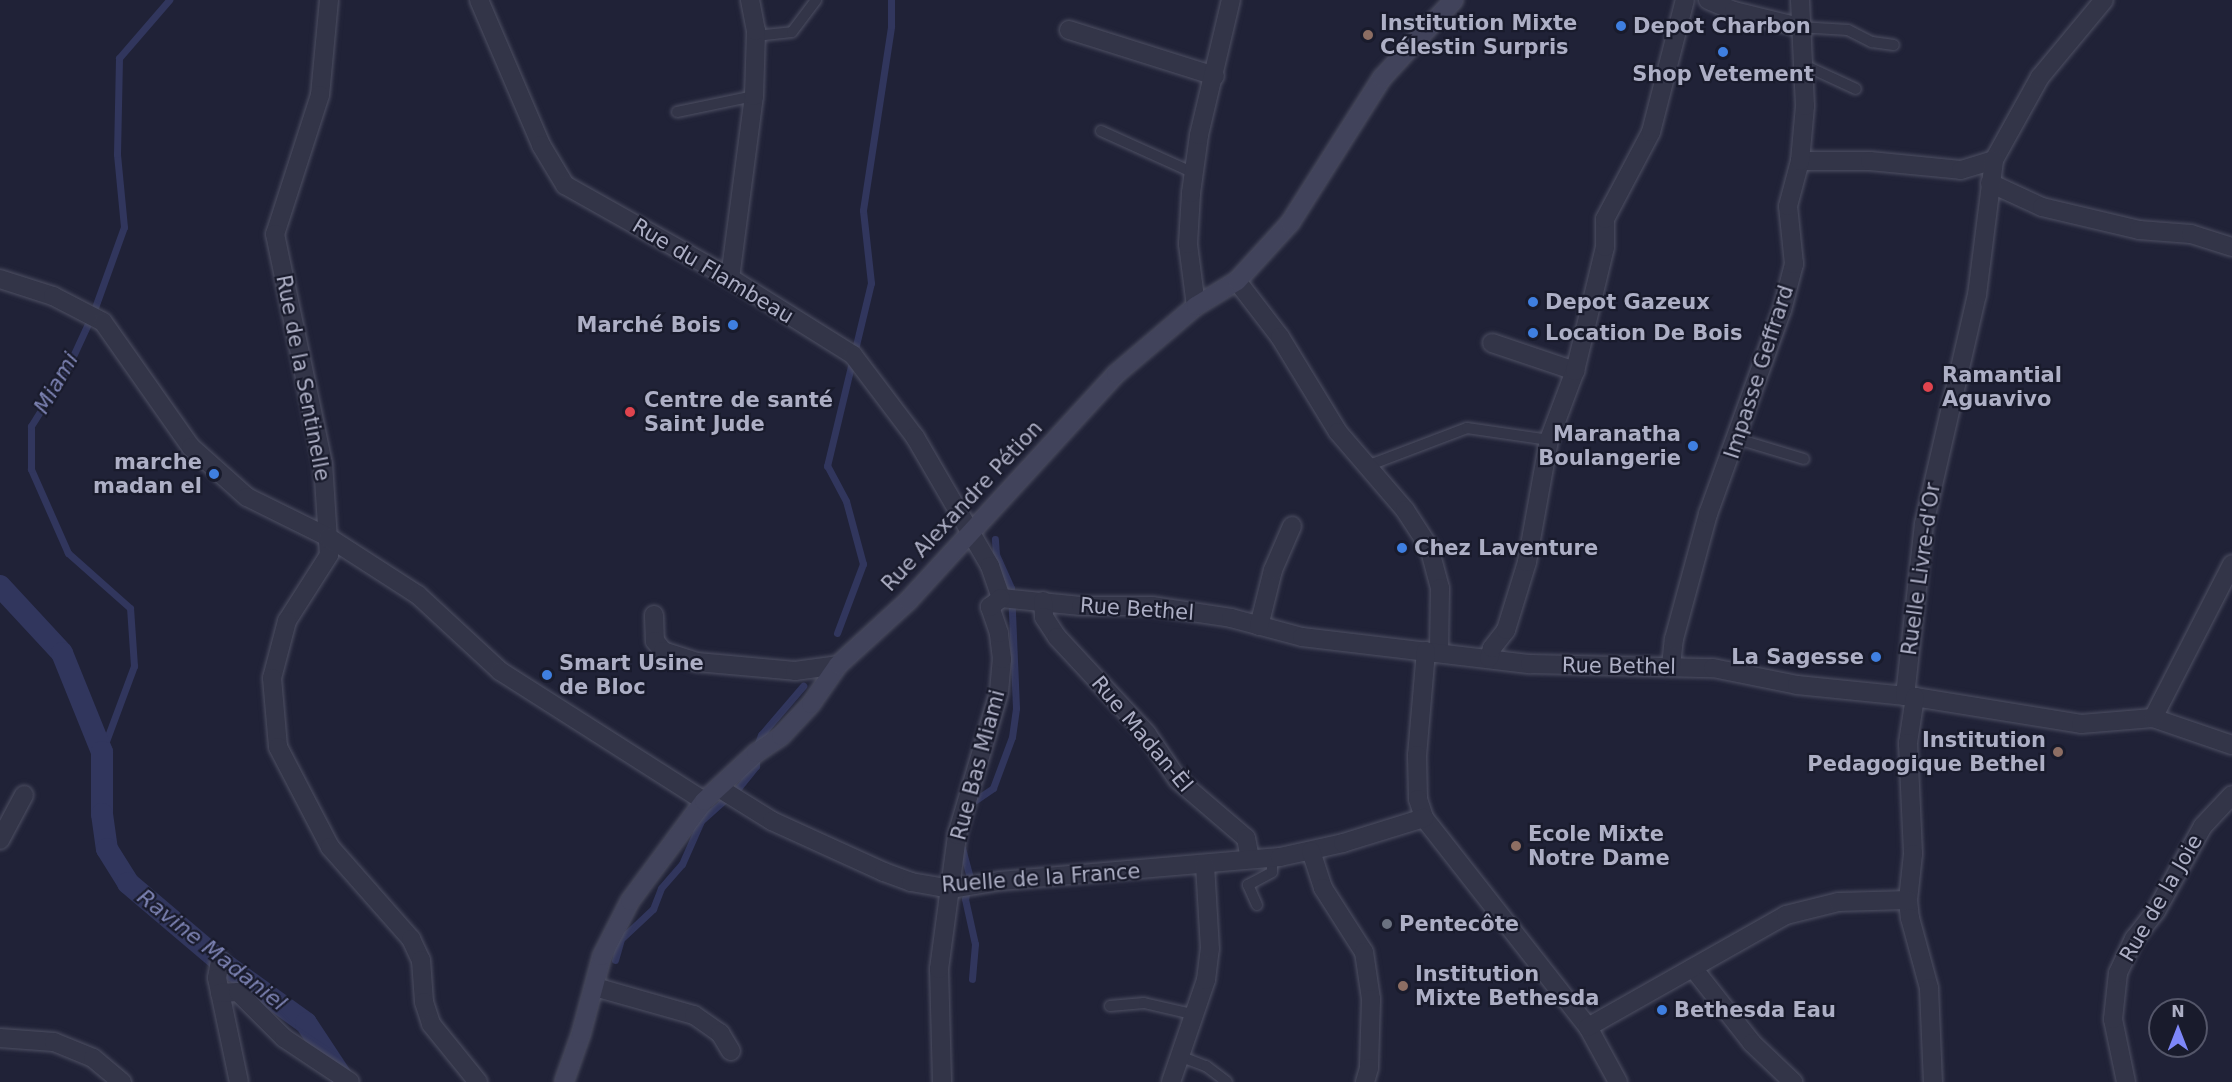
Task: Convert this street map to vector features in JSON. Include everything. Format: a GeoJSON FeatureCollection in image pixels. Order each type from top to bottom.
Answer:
{"type":"FeatureCollection","features":[{"type":"Feature","properties":{"kind":"street","name":"Rue de la Sentinelle"},"geometry":{"type":"LineString","coordinates":[[328,0],[321,95],[275,234],[322,463],[329,555],[287,621],[272,678],[279,747],[326,841],[411,939],[421,960],[424,1002],[431,1024],[478,1082]]}},
{"type":"Feature","properties":{"kind":"street","name":"Rue du Flambeau"},"geometry":{"type":"LineString","coordinates":[[479,0],[542,145],[565,185],[730,278],[853,355],[915,437],[968,533],[990,566],[1001,598]]}},
{"type":"Feature","properties":{"kind":"street"},"geometry":{"type":"LineString","coordinates":[[730,278],[754,96],[755,36],[750,0]]}},
{"type":"Feature","properties":{"kind":"street"},"geometry":{"type":"LineString","coordinates":[[1196,306],[1188,244],[1194,173],[1231,0]]}},
{"type":"Feature","properties":{"kind":"street","name":"Rue Alexandre Pétion"},"geometry":{"type":"LineString","coordinates":[[564,1082],[595,987],[602,956],[630,901],[704,801],[756,753],[781,736],[811,704],[838,665],[908,601],[1116,374],[1196,306],[1237,281],[1290,224],[1382,78],[1454,0]]}},
{"type":"Feature","properties":{"kind":"street"},"geometry":{"type":"LineString","coordinates":[[1490,658],[1491,648],[1506,630],[1527,562],[1549,440],[1575,371],[1605,247],[1605,219],[1651,132],[1685,0]]}},
{"type":"Feature","properties":{"kind":"street"},"geometry":{"type":"LineString","coordinates":[[1708,0],[1799,27]]}},
{"type":"Feature","properties":{"kind":"street","name":"Impasse Geffrard"},"geometry":{"type":"LineString","coordinates":[[1671,666],[1674,639],[1708,514],[1730,462],[1734,438],[1782,310],[1794,264],[1788,206],[1800,161],[1805,106],[1804,65],[1799,27],[1800,0]]}},
{"type":"Feature","properties":{"kind":"street","name":"Ruelle Livre-d'Or"},"geometry":{"type":"LineString","coordinates":[[1933,1082],[1929,988],[1910,918],[1908,900],[1913,854],[1908,743],[1923,524],[1977,295],[1994,160],[2040,76],[2104,0]]}},
{"type":"Feature","properties":{"kind":"street"},"geometry":{"type":"LineString","coordinates":[[1069,30],[1215,76]]}},
{"type":"Feature","properties":{"kind":"street"},"geometry":{"type":"LineString","coordinates":[[1800,161],[1870,162],[1961,170],[1994,160]]}},
{"type":"Feature","properties":{"kind":"street"},"geometry":{"type":"LineString","coordinates":[[1990,183],[2042,207],[2139,230],[2191,234],[2232,247]]}},
{"type":"Feature","properties":{"kind":"street"},"geometry":{"type":"LineString","coordinates":[[0,279],[53,296],[103,322],[191,447],[247,496],[328,537],[418,595],[500,671],[704,801]]}},
{"type":"Feature","properties":{"kind":"street"},"geometry":{"type":"LineString","coordinates":[[1237,281],[1280,337],[1338,432],[1405,510],[1436,565],[1433,652],[1417,755],[1418,799],[1424,818],[1588,1027],[1618,1082]]}},
{"type":"Feature","properties":{"kind":"street"},"geometry":{"type":"LineString","coordinates":[[1492,343],[1575,371]]}},
{"type":"Feature","properties":{"kind":"street"},"geometry":{"type":"LineString","coordinates":[[1259,626],[1273,570],[1292,526]]}},
{"type":"Feature","properties":{"kind":"street"},"geometry":{"type":"LineString","coordinates":[[2153,718],[2232,564]]}},
{"type":"Feature","properties":{"kind":"street","name":"Rue Bethel"},"geometry":{"type":"LineString","coordinates":[[1001,598],[1081,606],[1152,606],[1259,626],[1302,637],[1490,658],[1572,666],[1713,668],[1797,685],[1910,696],[2081,724],[2153,718],[2232,745]]}},
{"type":"Feature","properties":{"kind":"street","name":"Rue Bas Miami"},"geometry":{"type":"LineString","coordinates":[[942,1082],[939,969],[957,836],[999,692],[1002,659],[999,633],[990,607],[1001,598]]}},
{"type":"Feature","properties":{"kind":"street","name":"Rue Madan-Èl"},"geometry":{"type":"LineString","coordinates":[[1043,601],[1044,617],[1058,637],[1147,734],[1178,780],[1246,838],[1250,859]]}},
{"type":"Feature","properties":{"kind":"street"},"geometry":{"type":"LineString","coordinates":[[654,615],[655,641],[663,651],[697,662],[795,671],[838,665]]}},
{"type":"Feature","properties":{"kind":"street","name":"Ruelle de la France"},"geometry":{"type":"LineString","coordinates":[[719,788],[772,821],[884,872],[911,882],[950,889],[1000,881],[1272,857],[1311,850],[1424,818]]}},
{"type":"Feature","properties":{"kind":"street"},"geometry":{"type":"LineString","coordinates":[[0,840],[24,795]]}},
{"type":"Feature","properties":{"kind":"street","name":"Rue de la Joie"},"geometry":{"type":"LineString","coordinates":[[2126,1082],[2113,1019],[2118,973],[2134,939],[2156,911],[2203,826],[2232,795]]}},
{"type":"Feature","properties":{"kind":"street"},"geometry":{"type":"LineString","coordinates":[[1311,850],[1323,888],[1364,952],[1371,999],[1369,1068],[1365,1082]]}},
{"type":"Feature","properties":{"kind":"street"},"geometry":{"type":"LineString","coordinates":[[1171,1082],[1196,1015],[1210,949],[1205,864]]}},
{"type":"Feature","properties":{"kind":"street"},"geometry":{"type":"LineString","coordinates":[[1588,1027],[1693,968],[1738,939],[1786,915],[1838,903],[1908,900]]}},
{"type":"Feature","properties":{"kind":"street"},"geometry":{"type":"LineString","coordinates":[[220,961],[217,978],[239,1082]]}},
{"type":"Feature","properties":{"kind":"street"},"geometry":{"type":"LineString","coordinates":[[1693,968],[1752,1043],[1793,1082]]}},
{"type":"Feature","properties":{"kind":"street"},"geometry":{"type":"LineString","coordinates":[[595,987],[694,1015],[720,1033],[731,1051]]}},
{"type":"Feature","properties":{"kind":"street"},"geometry":{"type":"LineString","coordinates":[[220,993],[238,992],[284,1038],[350,1082]]}},
{"type":"Feature","properties":{"kind":"street"},"geometry":{"type":"LineString","coordinates":[[0,1038],[54,1042],[93,1058],[122,1082]]}},
{"type":"Feature","properties":{"kind":"lane"},"geometry":{"type":"LineString","coordinates":[[755,36],[792,32],[816,0]]}},
{"type":"Feature","properties":{"kind":"lane"},"geometry":{"type":"LineString","coordinates":[[1799,27],[1848,30],[1872,42],[1894,45]]}},
{"type":"Feature","properties":{"kind":"lane"},"geometry":{"type":"LineString","coordinates":[[1804,65],[1856,89]]}},
{"type":"Feature","properties":{"kind":"lane"},"geometry":{"type":"LineString","coordinates":[[677,112],[754,96]]}},
{"type":"Feature","properties":{"kind":"lane"},"geometry":{"type":"LineString","coordinates":[[1101,131],[1194,173]]}},
{"type":"Feature","properties":{"kind":"lane"},"geometry":{"type":"LineString","coordinates":[[1366,466],[1467,428],[1549,440]]}},
{"type":"Feature","properties":{"kind":"lane"},"geometry":{"type":"LineString","coordinates":[[1734,438],[1804,459]]}},
{"type":"Feature","properties":{"kind":"lane"},"geometry":{"type":"LineString","coordinates":[[1257,905],[1248,885],[1272,872],[1272,857]]}},
{"type":"Feature","properties":{"kind":"lane"},"geometry":{"type":"LineString","coordinates":[[1110,1006],[1144,1003],[1196,1015]]}},
{"type":"Feature","properties":{"kind":"lane"},"geometry":{"type":"LineString","coordinates":[[1182,1057],[1206,1066],[1227,1082]]}},
{"type":"Feature","properties":{"kind":"waterway","name":"Miami"},"geometry":{"type":"LineString","coordinates":[[102,752],[134,666],[130,608],[68,553],[31,469],[31,426],[68,367],[93,313],[124,227],[117,154],[119,58],[169,0]]}},
{"type":"Feature","properties":{"kind":"waterway"},"geometry":{"type":"LineString","coordinates":[[837,633],[863,564],[846,501],[827,466],[871,283],[863,210],[891,26],[891,0]]}},
{"type":"Feature","properties":{"kind":"waterway"},"geometry":{"type":"LineString","coordinates":[[974,801],[993,788],[1012,737],[1016,708],[1011,588],[996,555],[995,539]]}},
{"type":"Feature","properties":{"kind":"waterway","name":"Ravine Madaniel"},"geometry":{"type":"LineString","coordinates":[[0,586],[62,653],[102,752],[102,814],[107,849],[128,883],[220,961],[306,1023],[345,1082]]}},
{"type":"Feature","properties":{"kind":"waterway"},"geometry":{"type":"LineString","coordinates":[[757,746],[761,735],[803,686]]}},
{"type":"Feature","properties":{"kind":"waterway"},"geometry":{"type":"LineString","coordinates":[[615,960],[621,939],[653,909],[661,888],[682,864],[701,821],[739,787],[756,766],[756,757]]}},
{"type":"Feature","properties":{"kind":"waterway"},"geometry":{"type":"LineString","coordinates":[[962,848],[969,875],[965,899],[975,944],[972,979]]}},
{"type":"Feature","properties":{"kind":"place","name":"Depot Charbon"},"geometry":{"type":"Point","coordinates":[1621,26]}},
{"type":"Feature","properties":{"kind":"place","name":"Institution Mixte Célestin Surpris"},"geometry":{"type":"Point","coordinates":[1368,35]}},
{"type":"Feature","properties":{"kind":"place","name":"Shop Vetement"},"geometry":{"type":"Point","coordinates":[1723,52]}},
{"type":"Feature","properties":{"kind":"place","name":"Depot Gazeux"},"geometry":{"type":"Point","coordinates":[1533,302]}},
{"type":"Feature","properties":{"kind":"place","name":"Marché Bois"},"geometry":{"type":"Point","coordinates":[733,325]}},
{"type":"Feature","properties":{"kind":"place","name":"Location De Bois"},"geometry":{"type":"Point","coordinates":[1533,333]}},
{"type":"Feature","properties":{"kind":"place","name":"Ramantial Aguavivo"},"geometry":{"type":"Point","coordinates":[1928,387]}},
{"type":"Feature","properties":{"kind":"place","name":"Centre de santé Saint Jude"},"geometry":{"type":"Point","coordinates":[630,412]}},
{"type":"Feature","properties":{"kind":"place","name":"Maranatha Boulangerie"},"geometry":{"type":"Point","coordinates":[1693,446]}},
{"type":"Feature","properties":{"kind":"place","name":"marche madan el"},"geometry":{"type":"Point","coordinates":[214,474]}},
{"type":"Feature","properties":{"kind":"place","name":"Chez Laventure"},"geometry":{"type":"Point","coordinates":[1402,548]}},
{"type":"Feature","properties":{"kind":"place","name":"La Sagesse"},"geometry":{"type":"Point","coordinates":[1876,657]}},
{"type":"Feature","properties":{"kind":"place","name":"Smart Usine de Bloc"},"geometry":{"type":"Point","coordinates":[547,675]}},
{"type":"Feature","properties":{"kind":"place","name":"Institution Pedagogique Bethel"},"geometry":{"type":"Point","coordinates":[2058,752]}},
{"type":"Feature","properties":{"kind":"place","name":"Ecole Mixte Notre Dame"},"geometry":{"type":"Point","coordinates":[1516,846]}},
{"type":"Feature","properties":{"kind":"place","name":"Pentecôte"},"geometry":{"type":"Point","coordinates":[1387,924]}},
{"type":"Feature","properties":{"kind":"place","name":"Institution Mixte Bethesda"},"geometry":{"type":"Point","coordinates":[1403,986]}},
{"type":"Feature","properties":{"kind":"place","name":"Bethesda Eau"},"geometry":{"type":"Point","coordinates":[1662,1010]}}]}
